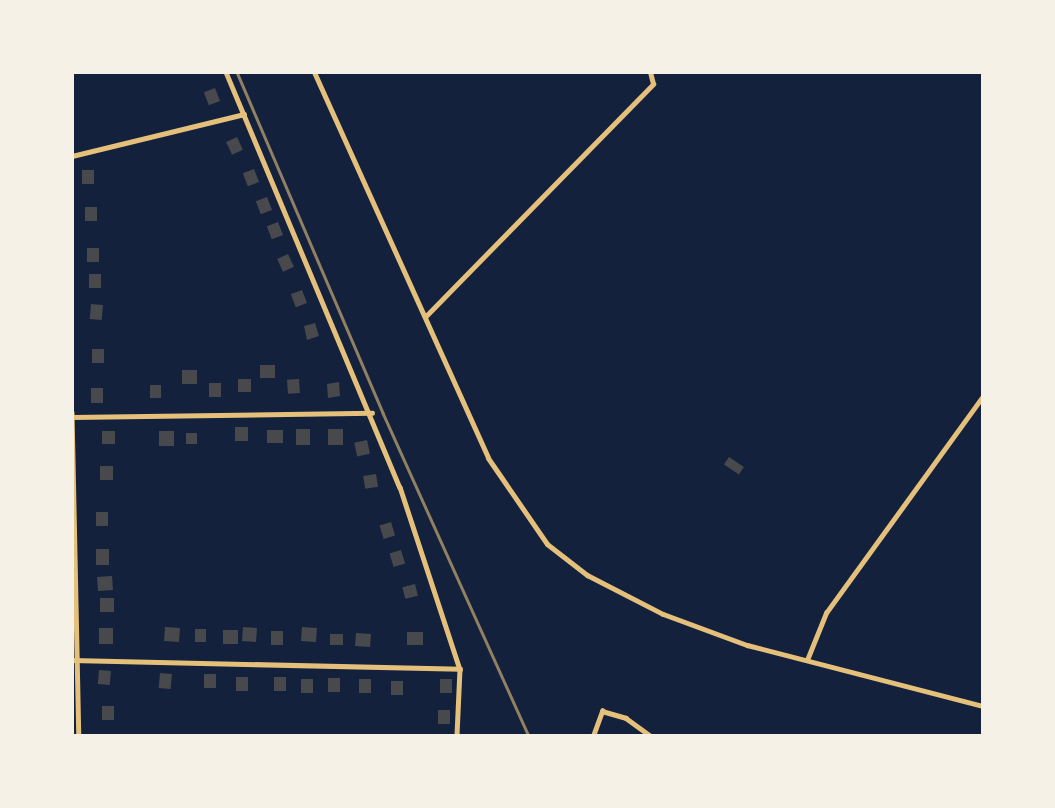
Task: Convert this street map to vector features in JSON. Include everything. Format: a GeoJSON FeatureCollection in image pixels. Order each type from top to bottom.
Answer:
{"type":"FeatureCollection","features":[{"type":"Feature","properties":{"kind":"street"},"geometry":{"type":"LineString","coordinates":[[226,72],[372,413],[400,487],[460,669],[457,736]]}},
{"type":"Feature","properties":{"kind":"street"},"geometry":{"type":"LineString","coordinates":[[314,72],[488,458],[547,544],[587,575],[663,614],[747,645],[983,706]]}},
{"type":"Feature","properties":{"kind":"street"},"geometry":{"type":"LineString","coordinates":[[425,317],[653,84],[650,72]]}},
{"type":"Feature","properties":{"kind":"street"},"geometry":{"type":"LineString","coordinates":[[72,156],[244,114]]}},
{"type":"Feature","properties":{"kind":"street"},"geometry":{"type":"LineString","coordinates":[[807,660],[826,613],[983,396]]}},
{"type":"Feature","properties":{"kind":"street"},"geometry":{"type":"LineString","coordinates":[[79,736],[72,415],[372,413]]}},
{"type":"Feature","properties":{"kind":"street"},"geometry":{"type":"LineString","coordinates":[[72,660],[460,669]]}},
{"type":"Feature","properties":{"kind":"street"},"geometry":{"type":"LineString","coordinates":[[593,736],[602,711],[626,718],[651,736]]}},
{"type":"Feature","properties":{"kind":"building"},"geometry":{"type":"Polygon","coordinates":[[[215,88],[220,101],[209,105],[204,92],[215,88]]]}},
{"type":"Feature","properties":{"kind":"building"},"geometry":{"type":"Polygon","coordinates":[[[237,137],[243,150],[232,155],[226,142],[237,137]]]}},
{"type":"Feature","properties":{"kind":"building"},"geometry":{"type":"Polygon","coordinates":[[[254,169],[259,182],[248,186],[243,173],[254,169]]]}},
{"type":"Feature","properties":{"kind":"building"},"geometry":{"type":"Polygon","coordinates":[[[82,170],[94,170],[94,184],[82,184],[82,170]]]}},
{"type":"Feature","properties":{"kind":"building"},"geometry":{"type":"Polygon","coordinates":[[[267,197],[272,210],[261,214],[256,201],[267,197]]]}},
{"type":"Feature","properties":{"kind":"building"},"geometry":{"type":"Polygon","coordinates":[[[85,207],[97,207],[97,221],[85,221],[85,207]]]}},
{"type":"Feature","properties":{"kind":"building"},"geometry":{"type":"Polygon","coordinates":[[[278,222],[283,235],[272,239],[267,226],[278,222]]]}},
{"type":"Feature","properties":{"kind":"building"},"geometry":{"type":"Polygon","coordinates":[[[87,248],[99,248],[99,262],[87,262],[87,248]]]}},
{"type":"Feature","properties":{"kind":"building"},"geometry":{"type":"Polygon","coordinates":[[[288,254],[294,267],[283,272],[277,259],[288,254]]]}},
{"type":"Feature","properties":{"kind":"building"},"geometry":{"type":"Polygon","coordinates":[[[89,274],[101,274],[101,288],[89,288],[89,274]]]}},
{"type":"Feature","properties":{"kind":"building"},"geometry":{"type":"Polygon","coordinates":[[[302,290],[307,303],[296,307],[291,294],[302,290]]]}},
{"type":"Feature","properties":{"kind":"building"},"geometry":{"type":"Polygon","coordinates":[[[91,304],[103,305],[102,320],[90,319],[91,304]]]}},
{"type":"Feature","properties":{"kind":"building"},"geometry":{"type":"Polygon","coordinates":[[[315,323],[319,336],[307,340],[304,326],[315,323]]]}},
{"type":"Feature","properties":{"kind":"building"},"geometry":{"type":"Polygon","coordinates":[[[92,349],[104,349],[104,363],[92,363],[92,349]]]}},
{"type":"Feature","properties":{"kind":"building"},"geometry":{"type":"Polygon","coordinates":[[[260,365],[275,365],[275,378],[260,378],[260,365]]]}},
{"type":"Feature","properties":{"kind":"building"},"geometry":{"type":"Polygon","coordinates":[[[182,370],[197,370],[197,384],[182,384],[182,370]]]}},
{"type":"Feature","properties":{"kind":"building"},"geometry":{"type":"Polygon","coordinates":[[[238,379],[251,379],[251,392],[238,392],[238,379]]]}},
{"type":"Feature","properties":{"kind":"building"},"geometry":{"type":"Polygon","coordinates":[[[299,379],[300,393],[288,394],[287,380],[299,379]]]}},
{"type":"Feature","properties":{"kind":"building"},"geometry":{"type":"Polygon","coordinates":[[[339,382],[340,396],[328,398],[327,384],[339,382]]]}},
{"type":"Feature","properties":{"kind":"building"},"geometry":{"type":"Polygon","coordinates":[[[209,383],[221,383],[221,397],[209,397],[209,383]]]}},
{"type":"Feature","properties":{"kind":"building"},"geometry":{"type":"Polygon","coordinates":[[[150,385],[161,385],[161,398],[150,398],[150,385]]]}},
{"type":"Feature","properties":{"kind":"building"},"geometry":{"type":"Polygon","coordinates":[[[91,388],[103,388],[103,403],[91,403],[91,388]]]}},
{"type":"Feature","properties":{"kind":"building"},"geometry":{"type":"Polygon","coordinates":[[[235,427],[248,427],[248,441],[235,441],[235,427]]]}},
{"type":"Feature","properties":{"kind":"building"},"geometry":{"type":"Polygon","coordinates":[[[296,429],[310,429],[310,445],[296,445],[296,429]]]}},
{"type":"Feature","properties":{"kind":"building"},"geometry":{"type":"Polygon","coordinates":[[[328,429],[343,429],[343,445],[328,445],[328,429]]]}},
{"type":"Feature","properties":{"kind":"building"},"geometry":{"type":"Polygon","coordinates":[[[267,430],[283,430],[283,443],[267,443],[267,430]]]}},
{"type":"Feature","properties":{"kind":"building"},"geometry":{"type":"Polygon","coordinates":[[[102,431],[115,431],[115,444],[102,444],[102,431]]]}},
{"type":"Feature","properties":{"kind":"building"},"geometry":{"type":"Polygon","coordinates":[[[159,431],[174,431],[174,446],[159,446],[159,431]]]}},
{"type":"Feature","properties":{"kind":"building"},"geometry":{"type":"Polygon","coordinates":[[[186,433],[197,433],[197,444],[186,444],[186,433]]]}},
{"type":"Feature","properties":{"kind":"building"},"geometry":{"type":"Polygon","coordinates":[[[367,440],[370,454],[357,456],[354,443],[367,440]]]}},
{"type":"Feature","properties":{"kind":"building"},"geometry":{"type":"Polygon","coordinates":[[[729,457],[744,467],[739,475],[724,464],[729,457]]]}},
{"type":"Feature","properties":{"kind":"building"},"geometry":{"type":"Polygon","coordinates":[[[100,466],[113,466],[113,480],[100,480],[100,466]]]}},
{"type":"Feature","properties":{"kind":"building"},"geometry":{"type":"Polygon","coordinates":[[[376,474],[378,487],[365,489],[363,476],[376,474]]]}},
{"type":"Feature","properties":{"kind":"building"},"geometry":{"type":"Polygon","coordinates":[[[96,512],[108,512],[108,526],[96,526],[96,512]]]}},
{"type":"Feature","properties":{"kind":"building"},"geometry":{"type":"Polygon","coordinates":[[[391,522],[395,535],[384,539],[380,526],[391,522]]]}},
{"type":"Feature","properties":{"kind":"building"},"geometry":{"type":"Polygon","coordinates":[[[96,549],[109,549],[109,565],[96,565],[96,549]]]}},
{"type":"Feature","properties":{"kind":"building"},"geometry":{"type":"Polygon","coordinates":[[[401,550],[405,563],[394,567],[390,554],[401,550]]]}},
{"type":"Feature","properties":{"kind":"building"},"geometry":{"type":"Polygon","coordinates":[[[112,576],[113,590],[98,591],[97,577],[112,576]]]}},
{"type":"Feature","properties":{"kind":"building"},"geometry":{"type":"Polygon","coordinates":[[[415,584],[418,596],[405,599],[402,587],[415,584]]]}},
{"type":"Feature","properties":{"kind":"building"},"geometry":{"type":"Polygon","coordinates":[[[100,598],[114,598],[114,612],[100,612],[100,598]]]}},
{"type":"Feature","properties":{"kind":"building"},"geometry":{"type":"Polygon","coordinates":[[[165,627],[180,628],[179,642],[164,641],[165,627]]]}},
{"type":"Feature","properties":{"kind":"building"},"geometry":{"type":"Polygon","coordinates":[[[243,627],[257,628],[256,642],[242,641],[243,627]]]}},
{"type":"Feature","properties":{"kind":"building"},"geometry":{"type":"Polygon","coordinates":[[[302,627],[317,628],[316,642],[301,641],[302,627]]]}},
{"type":"Feature","properties":{"kind":"building"},"geometry":{"type":"Polygon","coordinates":[[[99,628],[113,628],[113,644],[99,644],[99,628]]]}},
{"type":"Feature","properties":{"kind":"building"},"geometry":{"type":"Polygon","coordinates":[[[195,629],[206,629],[206,642],[195,642],[195,629]]]}},
{"type":"Feature","properties":{"kind":"building"},"geometry":{"type":"Polygon","coordinates":[[[223,630],[238,630],[238,644],[223,644],[223,630]]]}},
{"type":"Feature","properties":{"kind":"building"},"geometry":{"type":"Polygon","coordinates":[[[271,631],[283,631],[283,645],[271,645],[271,631]]]}},
{"type":"Feature","properties":{"kind":"building"},"geometry":{"type":"Polygon","coordinates":[[[407,632],[423,632],[423,645],[407,645],[407,632]]]}},
{"type":"Feature","properties":{"kind":"building"},"geometry":{"type":"Polygon","coordinates":[[[356,633],[371,634],[370,647],[355,646],[356,633]]]}},
{"type":"Feature","properties":{"kind":"building"},"geometry":{"type":"Polygon","coordinates":[[[330,634],[343,634],[343,645],[330,645],[330,634]]]}},
{"type":"Feature","properties":{"kind":"building"},"geometry":{"type":"Polygon","coordinates":[[[99,670],[111,671],[110,685],[98,684],[99,670]]]}},
{"type":"Feature","properties":{"kind":"building"},"geometry":{"type":"Polygon","coordinates":[[[160,673],[172,674],[171,689],[159,688],[160,673]]]}},
{"type":"Feature","properties":{"kind":"building"},"geometry":{"type":"Polygon","coordinates":[[[204,674],[216,674],[216,688],[204,688],[204,674]]]}},
{"type":"Feature","properties":{"kind":"building"},"geometry":{"type":"Polygon","coordinates":[[[236,677],[248,677],[248,691],[236,691],[236,677]]]}},
{"type":"Feature","properties":{"kind":"building"},"geometry":{"type":"Polygon","coordinates":[[[274,677],[286,677],[286,691],[274,691],[274,677]]]}},
{"type":"Feature","properties":{"kind":"building"},"geometry":{"type":"Polygon","coordinates":[[[328,678],[340,678],[340,692],[328,692],[328,678]]]}},
{"type":"Feature","properties":{"kind":"building"},"geometry":{"type":"Polygon","coordinates":[[[301,679],[313,679],[313,693],[301,693],[301,679]]]}},
{"type":"Feature","properties":{"kind":"building"},"geometry":{"type":"Polygon","coordinates":[[[359,679],[371,679],[371,693],[359,693],[359,679]]]}},
{"type":"Feature","properties":{"kind":"building"},"geometry":{"type":"Polygon","coordinates":[[[440,679],[452,679],[452,693],[440,693],[440,679]]]}},
{"type":"Feature","properties":{"kind":"building"},"geometry":{"type":"Polygon","coordinates":[[[391,681],[403,681],[403,695],[391,695],[391,681]]]}},
{"type":"Feature","properties":{"kind":"building"},"geometry":{"type":"Polygon","coordinates":[[[102,706],[114,706],[114,720],[102,720],[102,706]]]}},
{"type":"Feature","properties":{"kind":"building"},"geometry":{"type":"Polygon","coordinates":[[[438,710],[450,710],[450,724],[438,724],[438,710]]]}},
{"type":"Feature","properties":{"kind":"railway"},"geometry":{"type":"LineString","coordinates":[[237,72],[383,413],[529,736]]}}]}
